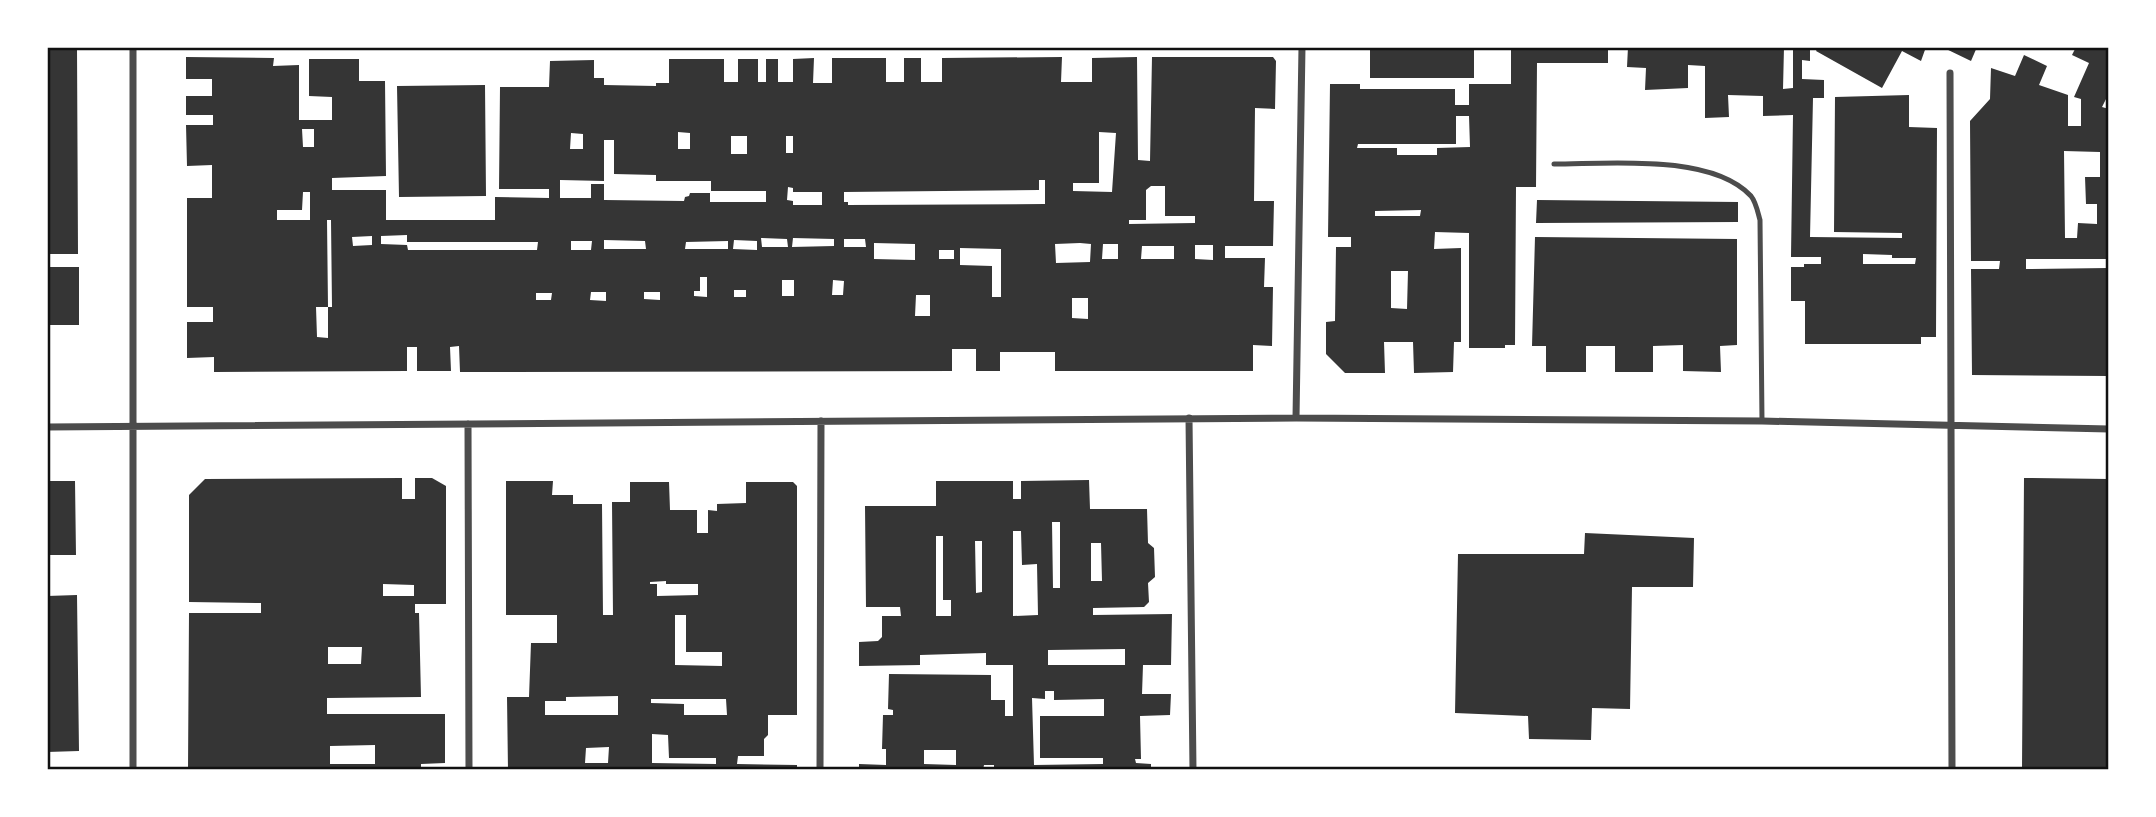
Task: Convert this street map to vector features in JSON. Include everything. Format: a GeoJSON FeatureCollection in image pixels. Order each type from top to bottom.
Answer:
{"type":"FeatureCollection","features":[{"type":"Feature","properties":{"kind":"street"},"geometry":{"type":"LineString","coordinates":[[133,47],[133,770]]}},
{"type":"Feature","properties":{"kind":"street"},"geometry":{"type":"LineString","coordinates":[[1297,418],[1302,47]]}},
{"type":"Feature","properties":{"kind":"street"},"geometry":{"type":"LineString","coordinates":[[1950,74],[1952,770]]}},
{"type":"Feature","properties":{"kind":"street"},"geometry":{"type":"LineString","coordinates":[[1189,418],[1192,770]]}},
{"type":"Feature","properties":{"kind":"street"},"geometry":{"type":"LineString","coordinates":[[47,427],[1297,418],[1762,421],[2109,429]]}},
{"type":"Feature","properties":{"kind":"street"},"geometry":{"type":"LineString","coordinates":[[820,770],[821,421]]}},
{"type":"Feature","properties":{"kind":"street"},"geometry":{"type":"LineString","coordinates":[[468,424],[469,770]]}},
{"type":"Feature","properties":{"kind":"lane"},"geometry":{"type":"LineString","coordinates":[[1554,164],[1644,163],[1686,166],[1712,173],[1737,185],[1753,197],[1760,220],[1762,421]]}},
{"type":"Feature","properties":{"kind":"building"},"geometry":{"type":"Polygon","coordinates":[[[47,47],[77,47],[78,254],[47,254],[47,47]]]}},
{"type":"Feature","properties":{"kind":"building"},"geometry":{"type":"Polygon","coordinates":[[[1370,47],[1474,47],[1474,78],[1370,78],[1370,47]]]}},
{"type":"Feature","properties":{"kind":"building"},"geometry":{"type":"Polygon","coordinates":[[[1511,47],[1608,47],[1608,63],[1537,63],[1536,187],[1516,187],[1515,345],[1505,345],[1505,348],[1469,348],[1469,233],[1435,232],[1434,249],[1461,248],[1461,342],[1454,342],[1453,372],[1414,373],[1413,342],[1384,342],[1385,373],[1345,373],[1326,354],[1326,322],[1335,321],[1336,247],[1351,247],[1351,237],[1328,237],[1330,84],[1360,84],[1360,89],[1455,89],[1455,105],[1469,105],[1469,84],[1511,84],[1511,47]],[[1456,116],[1456,144],[1358,144],[1357,148],[1397,148],[1397,155],[1437,155],[1437,148],[1470,147],[1469,116],[1456,116]],[[1421,210],[1375,211],[1375,216],[1420,216],[1421,210]],[[1391,271],[1391,308],[1407,309],[1408,271],[1391,271]]]}},
{"type":"Feature","properties":{"kind":"building"},"geometry":{"type":"Polygon","coordinates":[[[1628,47],[1784,47],[1783,89],[1793,88],[1793,47],[1810,47],[1810,61],[1802,60],[1802,79],[1824,80],[1824,98],[1813,98],[1810,237],[1902,238],[1902,233],[1834,232],[1835,97],[1909,95],[1909,127],[1937,128],[1936,337],[1921,337],[1921,344],[1805,344],[1805,301],[1791,301],[1791,267],[1821,264],[1821,257],[1791,257],[1793,115],[1763,116],[1763,96],[1728,95],[1729,117],[1705,118],[1705,66],[1688,65],[1688,88],[1645,90],[1646,68],[1627,67],[1628,47]],[[1863,254],[1863,264],[1915,264],[1916,258],[1892,258],[1892,255],[1863,254]]]}},
{"type":"Feature","properties":{"kind":"building"},"geometry":{"type":"Polygon","coordinates":[[[1818,47],[1926,47],[1921,61],[1902,51],[1882,88],[1816,51],[1818,47]]]}},
{"type":"Feature","properties":{"kind":"building"},"geometry":{"type":"Polygon","coordinates":[[[1942,47],[1977,47],[1971,61],[1942,47]]]}},
{"type":"Feature","properties":{"kind":"building"},"geometry":{"type":"Polygon","coordinates":[[[2076,47],[2109,47],[2109,93],[2102,107],[2109,109],[2109,259],[2026,259],[2026,269],[2108,268],[2109,376],[1972,375],[1971,269],[1999,269],[2000,261],[1971,261],[1970,121],[1990,99],[1991,68],[2015,76],[2024,55],[2047,66],[2039,85],[2068,95],[2068,126],[2081,126],[2081,99],[2074,97],[2089,63],[2072,55],[2076,47]],[[2064,151],[2065,238],[2077,238],[2078,223],[2097,224],[2097,204],[2086,204],[2085,177],[2100,177],[2100,152],[2064,151]]]}},
{"type":"Feature","properties":{"kind":"building"},"geometry":{"type":"Polygon","coordinates":[[[186,57],[274,58],[273,66],[299,65],[299,120],[332,120],[332,97],[309,96],[309,59],[359,59],[359,81],[385,81],[386,176],[332,178],[332,190],[386,190],[386,220],[495,220],[495,197],[549,198],[549,189],[499,189],[500,87],[549,87],[550,61],[594,60],[594,78],[604,78],[604,85],[656,86],[656,83],[669,83],[669,59],[724,59],[724,82],[738,82],[738,59],[758,59],[758,82],[766,82],[766,59],[778,59],[778,82],[793,82],[793,59],[814,58],[813,83],[832,83],[832,58],[886,58],[886,82],[904,82],[904,58],[921,58],[921,82],[942,82],[942,58],[1062,57],[1061,82],[1092,82],[1092,58],[1137,57],[1138,160],[1150,161],[1152,57],[1273,57],[1276,61],[1275,109],[1255,108],[1254,201],[1274,201],[1273,246],[1225,246],[1225,258],[1265,258],[1264,287],[1273,287],[1272,346],[1253,345],[1253,371],[1055,371],[1055,352],[1000,352],[1000,371],[976,371],[976,349],[952,349],[952,371],[460,372],[459,346],[450,347],[451,371],[417,371],[417,347],[407,347],[407,371],[214,372],[214,357],[187,358],[187,322],[213,322],[213,307],[187,307],[187,198],[212,198],[212,165],[187,166],[186,125],[213,125],[213,115],[186,115],[186,96],[212,96],[212,79],[186,79],[186,57]],[[302,129],[303,147],[314,147],[314,129],[302,129]],[[678,132],[678,149],[690,149],[690,133],[678,132]],[[1099,132],[1099,183],[1073,183],[1073,191],[1112,192],[1116,133],[1099,132]],[[571,133],[570,149],[583,149],[583,134],[571,133]],[[731,136],[731,154],[747,154],[747,136],[731,136]],[[786,136],[786,153],[793,153],[793,136],[786,136]],[[604,140],[604,181],[560,180],[560,198],[591,198],[591,184],[604,184],[604,200],[684,201],[690,193],[710,193],[710,202],[766,202],[766,191],[711,191],[711,181],[656,181],[656,175],[614,174],[614,140],[604,140]],[[1039,180],[1039,190],[844,192],[844,202],[848,202],[848,205],[1045,204],[1045,180],[1039,180]],[[1151,186],[1146,190],[1146,220],[1129,220],[1129,224],[1195,223],[1195,216],[1165,216],[1165,186],[1151,186]],[[788,187],[787,200],[793,201],[793,205],[822,205],[822,192],[793,192],[793,188],[788,187]],[[303,192],[302,210],[277,210],[277,220],[310,220],[310,192],[303,192]],[[327,220],[328,307],[332,307],[331,220],[327,220]],[[407,235],[381,236],[381,244],[407,245],[408,250],[537,250],[538,242],[407,242],[407,235]],[[372,236],[352,237],[353,246],[372,245],[372,236]],[[761,238],[762,247],[788,247],[787,239],[761,238]],[[793,238],[792,247],[834,246],[834,239],[793,238]],[[844,239],[844,247],[866,247],[865,239],[844,239]],[[604,240],[604,249],[646,249],[645,241],[604,240]],[[734,240],[733,249],[757,250],[757,241],[734,240]],[[571,241],[571,250],[591,250],[592,241],[571,241]],[[728,241],[686,242],[685,249],[728,249],[728,241]],[[874,243],[874,259],[915,260],[915,244],[874,243]],[[1055,244],[1056,263],[1090,262],[1091,244],[1055,244]],[[1103,244],[1102,259],[1118,259],[1118,244],[1103,244]],[[1195,245],[1195,259],[1213,260],[1213,245],[1195,245]],[[1142,246],[1141,259],[1174,259],[1174,246],[1142,246]],[[960,248],[960,265],[992,266],[992,297],[1001,297],[1001,249],[960,248]],[[939,250],[939,259],[954,259],[954,250],[939,250]],[[700,277],[700,291],[694,291],[694,296],[707,297],[707,277],[700,277]],[[782,280],[782,296],[794,296],[794,280],[782,280]],[[833,280],[832,295],[843,295],[844,281],[833,280]],[[734,290],[734,297],[746,297],[746,290],[734,290]],[[591,292],[590,300],[606,301],[606,292],[591,292]],[[644,292],[644,299],[660,300],[660,292],[644,292]],[[536,293],[536,300],[551,300],[552,293],[536,293]],[[916,295],[915,316],[930,316],[930,295],[916,295]],[[1072,298],[1072,318],[1088,319],[1088,298],[1072,298]],[[316,307],[317,337],[328,338],[328,307],[316,307]]]}},
{"type":"Feature","properties":{"kind":"building"},"geometry":{"type":"Polygon","coordinates":[[[485,85],[486,196],[399,197],[397,86],[485,85]]]}},
{"type":"Feature","properties":{"kind":"building"},"geometry":{"type":"Polygon","coordinates":[[[1537,200],[1738,202],[1738,222],[1536,223],[1537,200]]]}},
{"type":"Feature","properties":{"kind":"building"},"geometry":{"type":"Polygon","coordinates":[[[1535,237],[1737,239],[1737,345],[1720,346],[1721,372],[1683,371],[1683,345],[1653,346],[1653,372],[1615,372],[1615,346],[1586,346],[1586,372],[1546,372],[1546,346],[1532,346],[1535,237]]]}},
{"type":"Feature","properties":{"kind":"building"},"geometry":{"type":"Polygon","coordinates":[[[47,267],[79,267],[79,325],[47,325],[47,267]]]}},
{"type":"Feature","properties":{"kind":"building"},"geometry":{"type":"Polygon","coordinates":[[[402,478],[402,499],[415,499],[415,478],[432,478],[446,486],[446,604],[415,604],[415,613],[419,613],[421,697],[327,698],[327,714],[445,714],[445,763],[421,764],[421,770],[188,770],[189,613],[261,613],[261,603],[189,602],[189,495],[205,479],[402,478]],[[383,584],[383,596],[414,596],[414,585],[383,584]],[[328,647],[328,664],[361,664],[362,647],[328,647]],[[375,745],[330,746],[330,764],[375,764],[375,745]]]}},
{"type":"Feature","properties":{"kind":"building"},"geometry":{"type":"Polygon","coordinates":[[[2024,478],[2109,479],[2109,770],[2022,770],[2024,478]]]}},
{"type":"Feature","properties":{"kind":"building"},"geometry":{"type":"Polygon","coordinates":[[[1089,480],[1090,509],[1147,509],[1148,543],[1154,548],[1155,577],[1148,583],[1149,602],[1144,607],[1093,608],[1093,615],[1172,614],[1171,665],[1143,665],[1142,694],[1171,694],[1170,715],[1140,716],[1141,759],[1135,759],[1136,763],[1151,764],[1151,770],[994,770],[994,765],[984,765],[983,770],[859,770],[859,764],[886,765],[886,749],[882,749],[883,715],[893,715],[893,710],[888,709],[889,674],[991,675],[991,700],[1005,700],[1005,716],[1013,716],[1013,665],[986,665],[986,653],[920,655],[920,665],[859,666],[859,642],[878,641],[882,637],[882,616],[901,616],[900,607],[866,607],[865,506],[936,506],[936,481],[1013,481],[1013,499],[1021,499],[1021,481],[1089,480]],[[1052,522],[1053,588],[1060,588],[1060,522],[1052,522]],[[1013,531],[1013,616],[1038,615],[1037,564],[1022,565],[1021,531],[1013,531]],[[936,536],[936,616],[951,616],[951,600],[943,600],[943,536],[936,536]],[[975,541],[976,593],[982,592],[982,541],[975,541]],[[1091,543],[1091,581],[1102,581],[1101,543],[1091,543]],[[1125,649],[1048,650],[1048,665],[1125,665],[1125,649]],[[1045,691],[1045,699],[1032,698],[1034,765],[1103,764],[1103,758],[1040,758],[1040,716],[1104,716],[1104,699],[1054,700],[1054,691],[1045,691]],[[924,750],[924,764],[956,765],[956,750],[924,750]]]}},
{"type":"Feature","properties":{"kind":"building"},"geometry":{"type":"Polygon","coordinates":[[[47,481],[75,481],[76,555],[47,555],[47,481]]]}},
{"type":"Feature","properties":{"kind":"building"},"geometry":{"type":"Polygon","coordinates":[[[506,481],[553,481],[552,495],[573,495],[573,504],[602,504],[603,615],[613,615],[612,502],[630,502],[630,482],[669,482],[670,510],[697,510],[697,533],[708,533],[708,510],[717,511],[717,504],[746,503],[746,482],[793,482],[797,486],[797,715],[768,715],[764,756],[738,756],[737,764],[797,765],[797,770],[508,770],[507,697],[529,697],[531,643],[557,643],[557,615],[506,615],[506,481]],[[650,582],[657,584],[657,596],[698,595],[698,584],[650,582]],[[675,615],[675,665],[722,666],[722,652],[686,652],[686,615],[675,615]],[[618,696],[566,697],[566,701],[545,701],[545,715],[618,715],[618,696]],[[651,699],[651,703],[684,704],[684,715],[727,715],[726,699],[651,699]],[[652,734],[652,763],[716,764],[716,758],[669,758],[668,735],[652,734]],[[609,747],[586,748],[585,763],[608,763],[609,747]]]}},
{"type":"Feature","properties":{"kind":"building"},"geometry":{"type":"Polygon","coordinates":[[[1585,533],[1694,538],[1693,587],[1632,587],[1630,709],[1592,708],[1591,740],[1529,739],[1528,716],[1455,713],[1458,554],[1584,554],[1585,533]]]}},
{"type":"Feature","properties":{"kind":"building"},"geometry":{"type":"Polygon","coordinates":[[[77,595],[79,751],[47,752],[47,596],[77,595]]]}}]}
